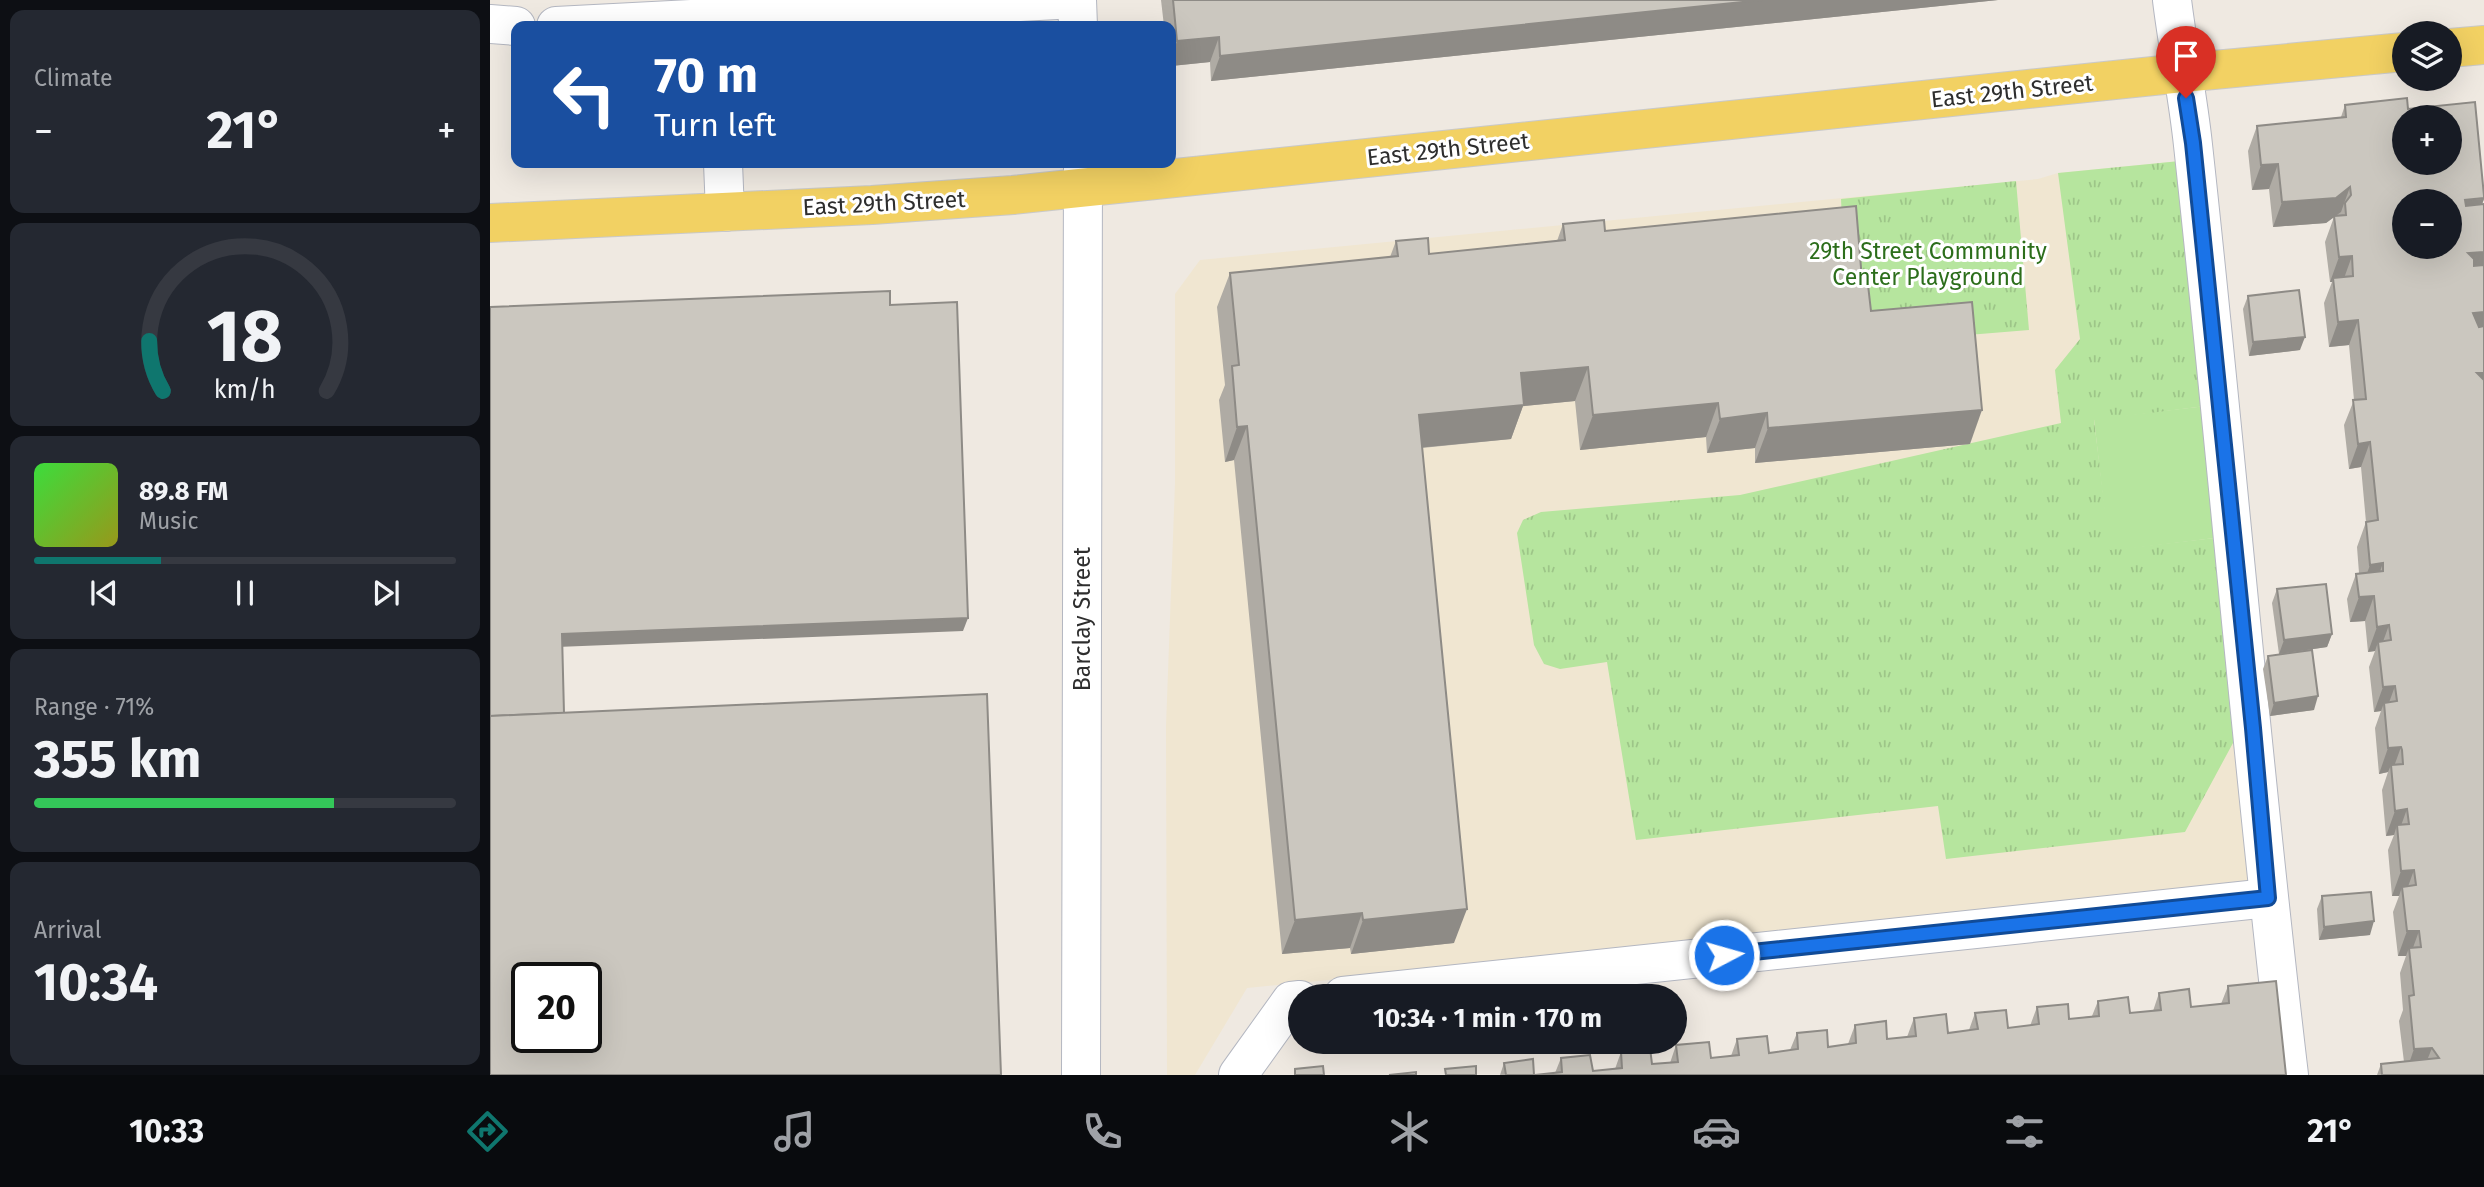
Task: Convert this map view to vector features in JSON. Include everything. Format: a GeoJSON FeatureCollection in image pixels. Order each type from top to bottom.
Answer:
{"type":"FeatureCollection","features":[{"type":"Feature","properties":{"kind":"main road"},"geometry":{"type":"LineString","coordinates":[[2462,47],[2484,45]]}},
{"type":"Feature","properties":{"kind":"main road","name":"East 29th Street"},"geometry":{"type":"LineString","coordinates":[[1176,165],[2392,53]]}},
{"type":"Feature","properties":{"kind":"main road","name":"East 29th Street"},"geometry":{"type":"LineString","coordinates":[[490,223],[1013,195],[1083,174],[1148,168]]}},
{"type":"Feature","properties":{"kind":"street"},"geometry":{"type":"LineString","coordinates":[[732,21],[1057,0]]}},
{"type":"Feature","properties":{"kind":"street"},"geometry":{"type":"LineString","coordinates":[[1077,0],[1078,21]]}},
{"type":"Feature","properties":{"kind":"street"},"geometry":{"type":"LineString","coordinates":[[2172,0],[2193,143],[2268,898],[2289,1075]]}},
{"type":"Feature","properties":{"kind":"street"},"geometry":{"type":"LineString","coordinates":[[490,24],[511,26]]}},
{"type":"Feature","properties":{"kind":"street"},"geometry":{"type":"LineString","coordinates":[[723,168],[725,212]]}},
{"type":"Feature","properties":{"kind":"street","name":"Barclay Street"},"geometry":{"type":"LineString","coordinates":[[1081,1075],[1083,174]]}},
{"type":"Feature","properties":{"kind":"street"},"geometry":{"type":"LineString","coordinates":[[1456,984],[2268,898]]}},
{"type":"Feature","properties":{"kind":"street"},"geometry":{"type":"LineString","coordinates":[[1238,1075],[1288,1006]]}},
{"type":"Feature","properties":{"kind":"shaded area"},"geometry":{"type":"Polygon","coordinates":[[[2180,161],[2255,889],[1247,988],[1195,1075],[1167,1075],[1166,726],[1175,483],[1175,294],[1200,260],[2038,179],[2058,173],[2180,161]]]}},
{"type":"Feature","properties":{"kind":"green space"},"geometry":{"type":"Polygon","coordinates":[[[2180,161],[2206,406],[2094,420],[2110,550],[2223,537],[2240,730],[2185,832],[1946,859],[1938,806],[1636,840],[1607,662],[1560,669],[1544,664],[1534,645],[1517,533],[1523,520],[1541,512],[1740,495],[2061,423],[2055,370],[2080,339],[2058,173],[2180,161]]]}},
{"type":"Feature","properties":{"kind":"green space","name":"29th Street Community Center Playground"},"geometry":{"type":"Polygon","coordinates":[[[2016,181],[2029,330],[1858,344],[1843,241],[1841,199],[2016,181]]]}},
{"type":"Feature","properties":{"kind":"green space"},"geometry":{"type":"Polygon","coordinates":[[[2206,406],[2223,537],[2109,551],[2094,419],[2206,406]]]}},
{"type":"Feature","properties":{"kind":"building"},"geometry":{"type":"Polygon","coordinates":[[[1173,0],[1762,0],[1220,56],[1219,37],[1177,41],[1173,0]]]}},
{"type":"Feature","properties":{"kind":"building"},"geometry":{"type":"Polygon","coordinates":[[[2407,98],[2408,105],[2392,105],[2392,175],[2462,175],[2462,105],[2446,105],[2475,102],[2484,198],[2465,200],[2466,206],[2484,204],[2484,252],[2468,253],[2474,259],[2474,266],[2484,265],[2484,312],[2473,313],[2479,327],[2484,326],[2484,373],[2477,373],[2484,380],[2484,1075],[2382,1075],[2381,1064],[2439,1058],[2432,1048],[2414,1049],[2409,996],[2414,995],[2409,948],[2421,947],[2419,931],[2407,931],[2402,887],[2416,885],[2414,870],[2401,871],[2397,825],[2409,824],[2407,809],[2395,811],[2391,765],[2403,764],[2402,750],[2401,747],[2388,748],[2384,703],[2397,701],[2395,686],[2383,687],[2378,642],[2391,640],[2389,625],[2377,627],[2374,596],[2359,597],[2356,574],[2383,571],[2383,563],[2370,565],[2366,522],[2378,520],[2370,442],[2358,444],[2353,400],[2366,399],[2358,320],[2338,322],[2333,278],[2353,276],[2352,256],[2339,257],[2334,216],[2346,215],[2345,203],[2351,195],[2350,187],[2336,198],[2282,202],[2278,164],[2261,165],[2257,126],[2346,117],[2345,105],[2407,98]]]}},
{"type":"Feature","properties":{"kind":"building"},"geometry":{"type":"Polygon","coordinates":[[[1856,206],[1862,280],[1868,285],[1871,311],[1972,302],[1982,410],[1768,428],[1767,413],[1720,419],[1718,403],[1593,415],[1588,367],[1521,373],[1524,405],[1419,415],[1467,909],[1363,920],[1362,913],[1295,920],[1247,426],[1237,427],[1232,366],[1239,365],[1230,273],[1398,256],[1396,241],[1428,238],[1429,254],[1565,240],[1563,224],[1604,220],[1605,231],[1856,206]]]}},
{"type":"Feature","properties":{"kind":"building"},"geometry":{"type":"Polygon","coordinates":[[[2299,290],[2305,337],[2253,342],[2248,296],[2299,290]]]}},
{"type":"Feature","properties":{"kind":"building"},"geometry":{"type":"Polygon","coordinates":[[[890,291],[890,305],[957,302],[968,618],[562,634],[564,713],[490,716],[490,307],[890,291]]]}},
{"type":"Feature","properties":{"kind":"building"},"geometry":{"type":"Polygon","coordinates":[[[2326,584],[2332,634],[2284,640],[2277,589],[2326,584]]]}},
{"type":"Feature","properties":{"kind":"building"},"geometry":{"type":"Polygon","coordinates":[[[2312,650],[2318,696],[2274,703],[2268,656],[2312,650]]]}},
{"type":"Feature","properties":{"kind":"building"},"geometry":{"type":"Polygon","coordinates":[[[987,694],[1001,1075],[490,1075],[490,716],[987,694]]]}},
{"type":"Feature","properties":{"kind":"building"},"geometry":{"type":"Polygon","coordinates":[[[2371,892],[2374,921],[2324,927],[2322,896],[2371,892]]]}},
{"type":"Feature","properties":{"kind":"building"},"geometry":{"type":"Polygon","coordinates":[[[2276,981],[2286,1075],[1535,1075],[1562,1072],[1561,1058],[1590,1055],[1593,1071],[1622,1068],[1621,1054],[1651,1054],[1652,1064],[1678,1062],[1677,1054],[1687,1054],[1687,1044],[1709,1042],[1711,1058],[1739,1055],[1737,1039],[1767,1036],[1769,1053],[1798,1049],[1797,1033],[1827,1030],[1828,1047],[1856,1043],[1855,1025],[1886,1021],[1887,1039],[1916,1036],[1914,1018],[1946,1014],[1948,1033],[1978,1029],[1975,1013],[2006,1010],[2008,1028],[2039,1024],[2037,1007],[2068,1004],[2069,1019],[2099,1016],[2098,1001],[2128,997],[2130,1013],[2161,1010],[2159,993],[2189,989],[2191,1007],[2229,1003],[2228,986],[2276,981]]]}},
{"type":"Feature","properties":{"kind":"building"},"geometry":{"type":"Polygon","coordinates":[[[1533,1059],[1534,1075],[1506,1075],[1504,1063],[1533,1059]]]}},
{"type":"Feature","properties":{"kind":"building"},"geometry":{"type":"Polygon","coordinates":[[[1323,1066],[1324,1075],[1295,1075],[1295,1069],[1323,1066]]]}},
{"type":"Feature","properties":{"kind":"building"},"geometry":{"type":"Polygon","coordinates":[[[1476,1066],[1476,1075],[1446,1075],[1445,1069],[1476,1066]]]}},
{"type":"Feature","properties":{"kind":"building"},"geometry":{"type":"Polygon","coordinates":[[[1416,1072],[1416,1075],[1389,1075],[1416,1072]]]}},
{"type":"Feature","properties":{"kind":"route"},"geometry":{"type":"LineString","coordinates":[[1724,955],[2268,898],[2253,728],[2193,143],[2186,98]]}}]}
